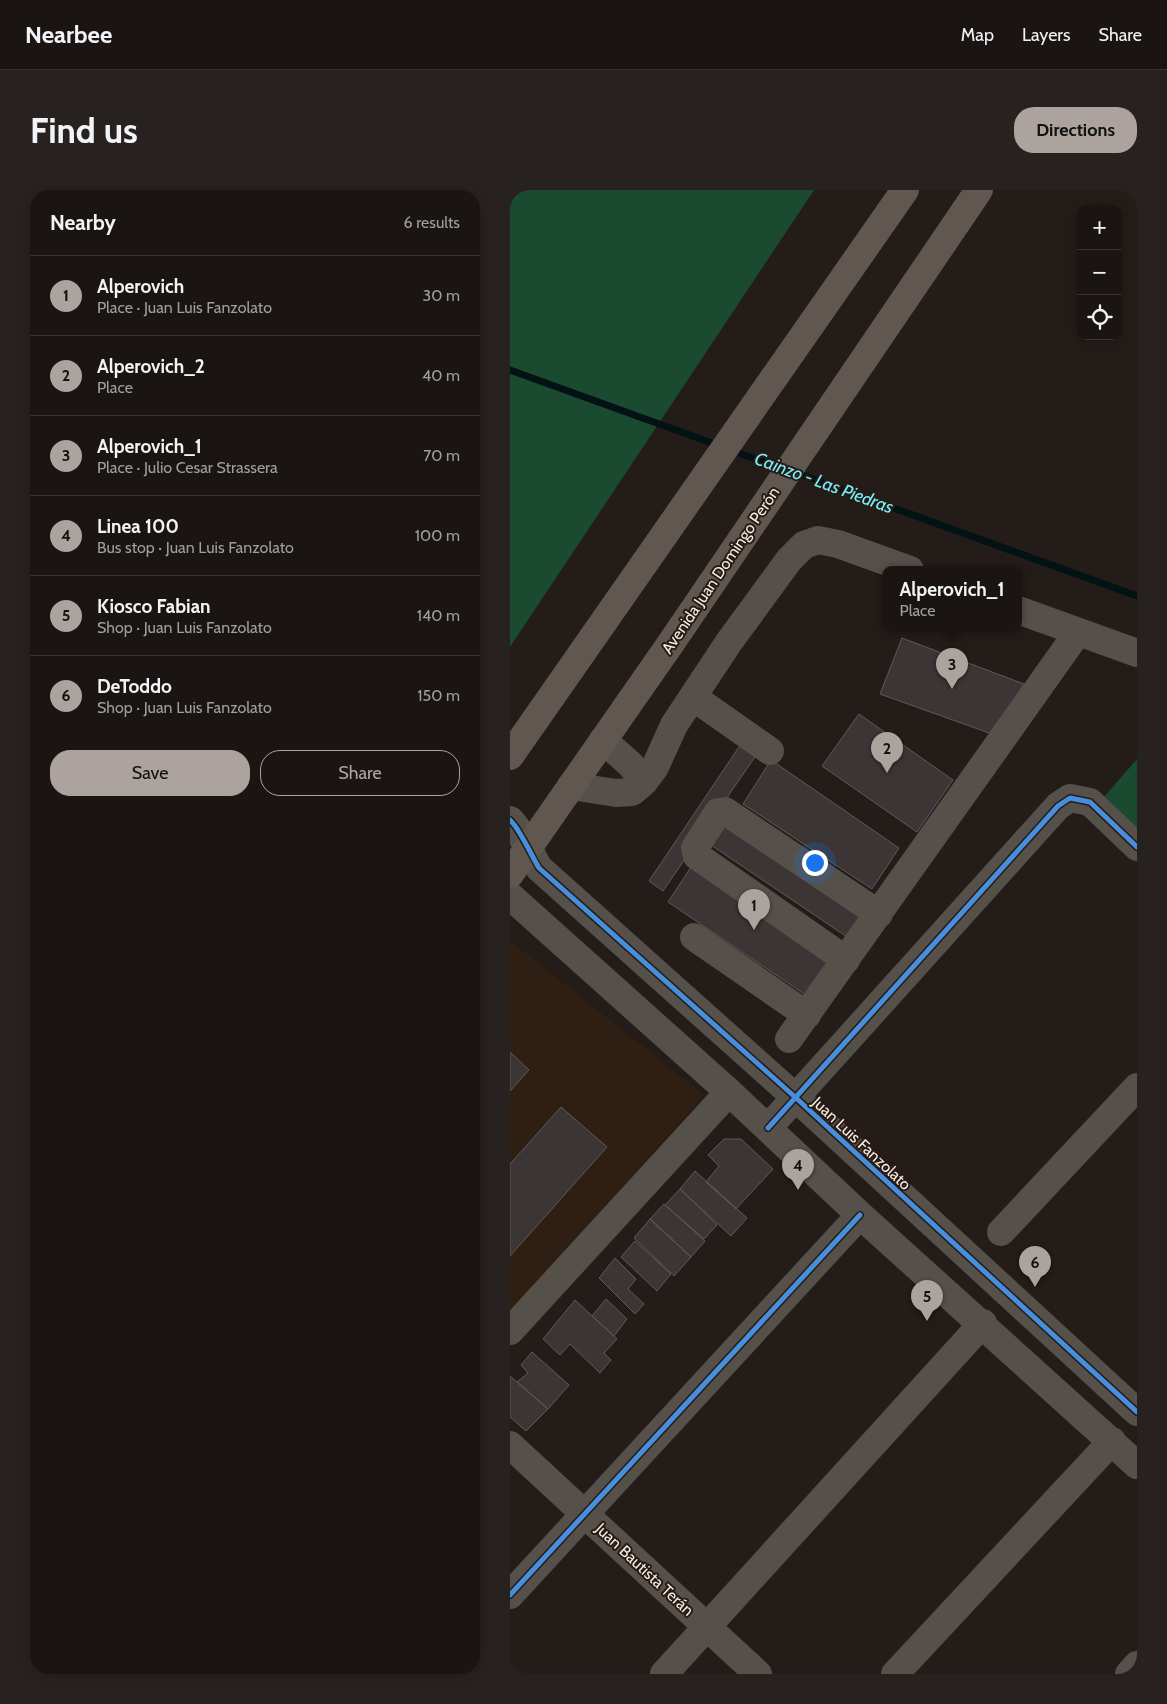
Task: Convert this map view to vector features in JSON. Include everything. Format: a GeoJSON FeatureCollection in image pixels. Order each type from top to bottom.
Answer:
{"type":"FeatureCollection","features":[{"type":"Feature","properties":{"kind":"main road"},"geometry":{"type":"LineString","coordinates":[[510,756],[905,190]]}},
{"type":"Feature","properties":{"kind":"main road","name":"Avenida Juan Domingo Perón"},"geometry":{"type":"LineString","coordinates":[[510,874],[757,517],[810,436],[979,190]]}},
{"type":"Feature","properties":{"kind":"street"},"geometry":{"type":"LineString","coordinates":[[571,786],[616,793],[632,792],[644,782],[655,767],[674,725],[729,642],[790,560],[804,545],[818,540],[838,544],[899,566]]}},
{"type":"Feature","properties":{"kind":"street"},"geometry":{"type":"LineString","coordinates":[[1026,613],[1137,653]]}},
{"type":"Feature","properties":{"kind":"street"},"geometry":{"type":"LineString","coordinates":[[789,1040],[1078,632]]}},
{"type":"Feature","properties":{"kind":"street"},"geometry":{"type":"LineString","coordinates":[[693,697],[770,751]]}},
{"type":"Feature","properties":{"kind":"street"},"geometry":{"type":"LineString","coordinates":[[603,740],[631,765],[644,782]]}},
{"type":"Feature","properties":{"kind":"street"},"geometry":{"type":"LineString","coordinates":[[768,1128],[1058,806],[1070,798],[1090,802],[1137,847]]}},
{"type":"Feature","properties":{"kind":"street"},"geometry":{"type":"LineString","coordinates":[[846,960],[697,856],[695,848],[718,812],[725,811],[878,914]]}},
{"type":"Feature","properties":{"kind":"street","name":"Juan Luis Fanzolato"},"geometry":{"type":"LineString","coordinates":[[510,820],[539,868],[795,1097],[1137,1412]]}},
{"type":"Feature","properties":{"kind":"street"},"geometry":{"type":"LineString","coordinates":[[510,896],[729,1092],[860,1215],[1129,1453],[895,1674]]}},
{"type":"Feature","properties":{"kind":"street"},"geometry":{"type":"LineString","coordinates":[[694,936],[808,1015]]}},
{"type":"Feature","properties":{"kind":"street"},"geometry":{"type":"LineString","coordinates":[[1001,1232],[1137,1087]]}},
{"type":"Feature","properties":{"kind":"street"},"geometry":{"type":"LineString","coordinates":[[510,1331],[729,1092]]}},
{"type":"Feature","properties":{"kind":"street"},"geometry":{"type":"LineString","coordinates":[[510,1595],[584,1512],[860,1215]]}},
{"type":"Feature","properties":{"kind":"street"},"geometry":{"type":"LineString","coordinates":[[664,1674],[982,1323]]}},
{"type":"Feature","properties":{"kind":"street","name":"Juan Bautista Terán"},"geometry":{"type":"LineString","coordinates":[[510,1445],[758,1674]]}},
{"type":"Feature","properties":{"kind":"street"},"geometry":{"type":"LineString","coordinates":[[1129,1674],[1137,1665]]}},
{"type":"Feature","properties":{"kind":"shaded area"},"geometry":{"type":"Polygon","coordinates":[[[510,940],[704,1095],[510,1313],[510,940]]]}},
{"type":"Feature","properties":{"kind":"green space"},"geometry":{"type":"Polygon","coordinates":[[[510,190],[814,190],[510,647],[510,190]]]}},
{"type":"Feature","properties":{"kind":"green space"},"geometry":{"type":"Polygon","coordinates":[[[1137,759],[1137,829],[1103,798],[1137,759]]]}},
{"type":"Feature","properties":{"kind":"building"},"geometry":{"type":"Polygon","coordinates":[[[902,638],[1024,684],[992,734],[880,694],[902,638]]]}},
{"type":"Feature","properties":{"kind":"building"},"geometry":{"type":"Polygon","coordinates":[[[859,714],[953,780],[917,832],[822,766],[859,714]]]}},
{"type":"Feature","properties":{"kind":"building"},"geometry":{"type":"Polygon","coordinates":[[[745,738],[761,748],[663,891],[649,881],[745,738]]]}},
{"type":"Feature","properties":{"kind":"building"},"geometry":{"type":"Polygon","coordinates":[[[771,760],[899,848],[872,889],[743,804],[771,760]]]}},
{"type":"Feature","properties":{"kind":"building"},"geometry":{"type":"Polygon","coordinates":[[[728,815],[871,912],[853,941],[708,843],[728,815]]]}},
{"type":"Feature","properties":{"kind":"building"},"geometry":{"type":"Polygon","coordinates":[[[697,858],[838,958],[813,1000],[668,902],[697,858]]]}},
{"type":"Feature","properties":{"kind":"building"},"geometry":{"type":"Polygon","coordinates":[[[510,1052],[529,1070],[510,1091],[510,1052]]]}},
{"type":"Feature","properties":{"kind":"building"},"geometry":{"type":"Polygon","coordinates":[[[561,1107],[607,1147],[510,1256],[510,1164],[561,1107]]]}},
{"type":"Feature","properties":{"kind":"building"},"geometry":{"type":"Polygon","coordinates":[[[724,1139],[741,1139],[773,1169],[736,1209],[706,1182],[719,1166],[708,1155],[724,1139]]]}},
{"type":"Feature","properties":{"kind":"building"},"geometry":{"type":"Polygon","coordinates":[[[695,1171],[747,1218],[731,1236],[680,1189],[695,1171]]]}},
{"type":"Feature","properties":{"kind":"building"},"geometry":{"type":"Polygon","coordinates":[[[680,1189],[717,1225],[704,1239],[665,1205],[680,1189]]]}},
{"type":"Feature","properties":{"kind":"building"},"geometry":{"type":"Polygon","coordinates":[[[664,1204],[705,1241],[691,1257],[650,1219],[664,1204]]]}},
{"type":"Feature","properties":{"kind":"building"},"geometry":{"type":"Polygon","coordinates":[[[650,1219],[691,1257],[674,1276],[634,1238],[650,1219]]]}},
{"type":"Feature","properties":{"kind":"building"},"geometry":{"type":"Polygon","coordinates":[[[635,1241],[671,1274],[657,1291],[621,1257],[635,1241]]]}},
{"type":"Feature","properties":{"kind":"building"},"geometry":{"type":"Polygon","coordinates":[[[615,1258],[636,1279],[628,1289],[644,1304],[635,1314],[599,1278],[615,1258]]]}},
{"type":"Feature","properties":{"kind":"building"},"geometry":{"type":"Polygon","coordinates":[[[606,1299],[627,1319],[614,1336],[592,1316],[606,1299]]]}},
{"type":"Feature","properties":{"kind":"building"},"geometry":{"type":"Polygon","coordinates":[[[575,1300],[617,1339],[604,1353],[611,1360],[600,1373],[570,1344],[560,1355],[543,1339],[575,1300]]]}},
{"type":"Feature","properties":{"kind":"building"},"geometry":{"type":"Polygon","coordinates":[[[532,1352],[569,1385],[548,1409],[517,1382],[528,1373],[521,1365],[532,1352]]]}},
{"type":"Feature","properties":{"kind":"building"},"geometry":{"type":"Polygon","coordinates":[[[510,1376],[548,1409],[526,1431],[510,1417],[510,1376]]]}},
{"type":"Feature","properties":{"kind":"waterway","name":"Cainzo - Las Piedras"},"geometry":{"type":"LineString","coordinates":[[510,370],[720,446]]}},
{"type":"Feature","properties":{"kind":"waterway","name":"Cainzo - Las Piedras"},"geometry":{"type":"LineString","coordinates":[[730,450],[784,469]]}},
{"type":"Feature","properties":{"kind":"waterway","name":"Cainzo - Las Piedras"},"geometry":{"type":"LineString","coordinates":[[794,472],[1137,596]]}},
{"type":"Feature","properties":{"kind":"cycle path"},"geometry":{"type":"LineString","coordinates":[[768,1128],[1058,806],[1070,798],[1090,802],[1137,847]]}},
{"type":"Feature","properties":{"kind":"cycle path"},"geometry":{"type":"LineString","coordinates":[[510,820],[539,868],[795,1097],[1137,1412]]}},
{"type":"Feature","properties":{"kind":"cycle path"},"geometry":{"type":"LineString","coordinates":[[510,1595],[860,1215]]}},
{"type":"Feature","properties":{"kind":"place","name":"Alperovich_1"},"geometry":{"type":"Point","coordinates":[952,689]}},
{"type":"Feature","properties":{"kind":"place","name":"Alperovich_2"},"geometry":{"type":"Point","coordinates":[887,773]}},
{"type":"Feature","properties":{"kind":"place","name":"Alperovich"},"geometry":{"type":"Point","coordinates":[754,930]}},
{"type":"Feature","properties":{"kind":"place","name":"Linea 100"},"geometry":{"type":"Point","coordinates":[798,1190]}},
{"type":"Feature","properties":{"kind":"place","name":"DeToddo"},"geometry":{"type":"Point","coordinates":[1035,1287]}},
{"type":"Feature","properties":{"kind":"place","name":"Kiosco Fabian"},"geometry":{"type":"Point","coordinates":[927,1321]}}]}
